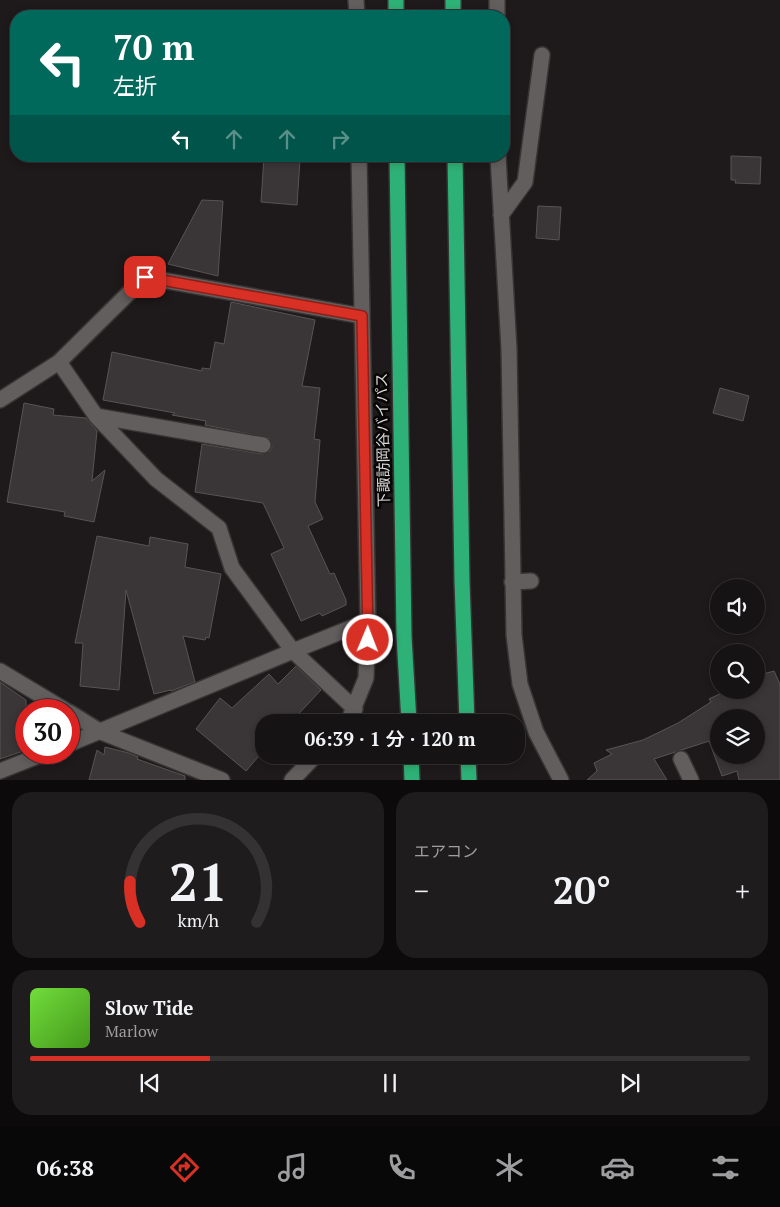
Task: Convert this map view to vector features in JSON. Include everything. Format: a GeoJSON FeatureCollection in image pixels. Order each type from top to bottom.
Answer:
{"type":"FeatureCollection","features":[{"type":"Feature","properties":{"kind":"highway","name":"下諏訪岡谷バイパス"},"geometry":{"type":"LineString","coordinates":[[397,162],[403,626],[408,714]]}},
{"type":"Feature","properties":{"kind":"highway"},"geometry":{"type":"LineString","coordinates":[[455,162],[462,571],[467,714]]}},
{"type":"Feature","properties":{"kind":"highway"},"geometry":{"type":"LineString","coordinates":[[411,764],[412,780]]}},
{"type":"Feature","properties":{"kind":"highway"},"geometry":{"type":"LineString","coordinates":[[468,764],[469,780]]}},
{"type":"Feature","properties":{"kind":"street"},"geometry":{"type":"LineString","coordinates":[[501,216],[525,182],[542,54]]}},
{"type":"Feature","properties":{"kind":"street"},"geometry":{"type":"LineString","coordinates":[[352,714],[366,678],[368,621],[359,162]]}},
{"type":"Feature","properties":{"kind":"street"},"geometry":{"type":"LineString","coordinates":[[498,162],[509,349],[514,635],[520,684],[536,732],[562,780]]}},
{"type":"Feature","properties":{"kind":"street"},"geometry":{"type":"LineString","coordinates":[[0,400],[59,362],[145,277],[362,316]]}},
{"type":"Feature","properties":{"kind":"street"},"geometry":{"type":"LineString","coordinates":[[59,362],[96,416],[156,479],[219,528],[232,568],[293,651],[349,714]]}},
{"type":"Feature","properties":{"kind":"street"},"geometry":{"type":"LineString","coordinates":[[96,416],[263,445]]}},
{"type":"Feature","properties":{"kind":"street"},"geometry":{"type":"LineString","coordinates":[[512,582],[532,581]]}},
{"type":"Feature","properties":{"kind":"street"},"geometry":{"type":"LineString","coordinates":[[80,740],[368,621]]}},
{"type":"Feature","properties":{"kind":"street"},"geometry":{"type":"LineString","coordinates":[[0,671],[47,699]]}},
{"type":"Feature","properties":{"kind":"street"},"geometry":{"type":"LineString","coordinates":[[80,719],[101,732],[222,780]]}},
{"type":"Feature","properties":{"kind":"street"},"geometry":{"type":"LineString","coordinates":[[680,759],[691,780]]}},
{"type":"Feature","properties":{"kind":"street"},"geometry":{"type":"LineString","coordinates":[[0,771],[18,764]]}},
{"type":"Feature","properties":{"kind":"street"},"geometry":{"type":"LineString","coordinates":[[292,780],[307,764]]}},
{"type":"Feature","properties":{"kind":"building"},"geometry":{"type":"Polygon","coordinates":[[[731,156],[761,157],[760,184],[735,183],[736,180],[731,180],[731,156]]]}},
{"type":"Feature","properties":{"kind":"building"},"geometry":{"type":"Polygon","coordinates":[[[264,162],[300,162],[297,205],[261,202],[264,162]]]}},
{"type":"Feature","properties":{"kind":"building"},"geometry":{"type":"Polygon","coordinates":[[[202,200],[223,201],[218,276],[168,264],[202,200]]]}},
{"type":"Feature","properties":{"kind":"building"},"geometry":{"type":"Polygon","coordinates":[[[538,206],[561,207],[559,240],[536,238],[538,206]]]}},
{"type":"Feature","properties":{"kind":"building"},"geometry":{"type":"Polygon","coordinates":[[[231,302],[315,320],[302,386],[320,388],[314,439],[320,440],[315,502],[323,519],[308,526],[330,574],[334,573],[346,600],[346,605],[322,616],[320,613],[301,621],[271,554],[284,548],[263,503],[195,492],[202,444],[262,454],[270,451],[272,446],[269,438],[205,425],[206,421],[172,415],[175,413],[103,400],[112,352],[202,371],[202,368],[210,369],[215,342],[224,344],[231,302]]]}},
{"type":"Feature","properties":{"kind":"building"},"geometry":{"type":"Polygon","coordinates":[[[720,388],[749,396],[743,421],[713,413],[720,388]]]}},
{"type":"Feature","properties":{"kind":"building"},"geometry":{"type":"Polygon","coordinates":[[[24,403],[54,409],[53,415],[86,418],[97,431],[92,481],[105,470],[94,522],[64,516],[65,512],[7,502],[24,403]]]}},
{"type":"Feature","properties":{"kind":"building"},"geometry":{"type":"Polygon","coordinates":[[[97,536],[149,546],[150,537],[188,544],[185,567],[221,574],[209,638],[206,637],[205,640],[183,636],[195,682],[171,691],[154,694],[126,590],[119,690],[80,686],[83,643],[75,643],[97,536]]]}},
{"type":"Feature","properties":{"kind":"building"},"geometry":{"type":"Polygon","coordinates":[[[296,666],[321,690],[298,714],[255,714],[255,760],[246,771],[196,729],[220,698],[232,708],[269,674],[278,684],[296,666]]]}},
{"type":"Feature","properties":{"kind":"building"},"geometry":{"type":"Polygon","coordinates":[[[774,671],[780,684],[780,780],[739,780],[737,771],[722,776],[718,764],[765,764],[765,709],[710,709],[710,744],[709,741],[654,759],[667,780],[587,780],[597,771],[594,763],[612,754],[606,750],[643,740],[678,723],[711,702],[709,699],[765,699],[765,674],[774,671]]]}},
{"type":"Feature","properties":{"kind":"building"},"geometry":{"type":"Polygon","coordinates":[[[0,682],[25,699],[15,699],[15,754],[0,759],[0,682]]]}},
{"type":"Feature","properties":{"kind":"building"},"geometry":{"type":"Polygon","coordinates":[[[105,747],[129,753],[138,757],[137,759],[185,776],[185,780],[89,780],[97,750],[104,755],[105,747]]]}},
{"type":"Feature","properties":{"kind":"route"},"geometry":{"type":"LineString","coordinates":[[145,277],[362,316],[368,640]]}}]}
